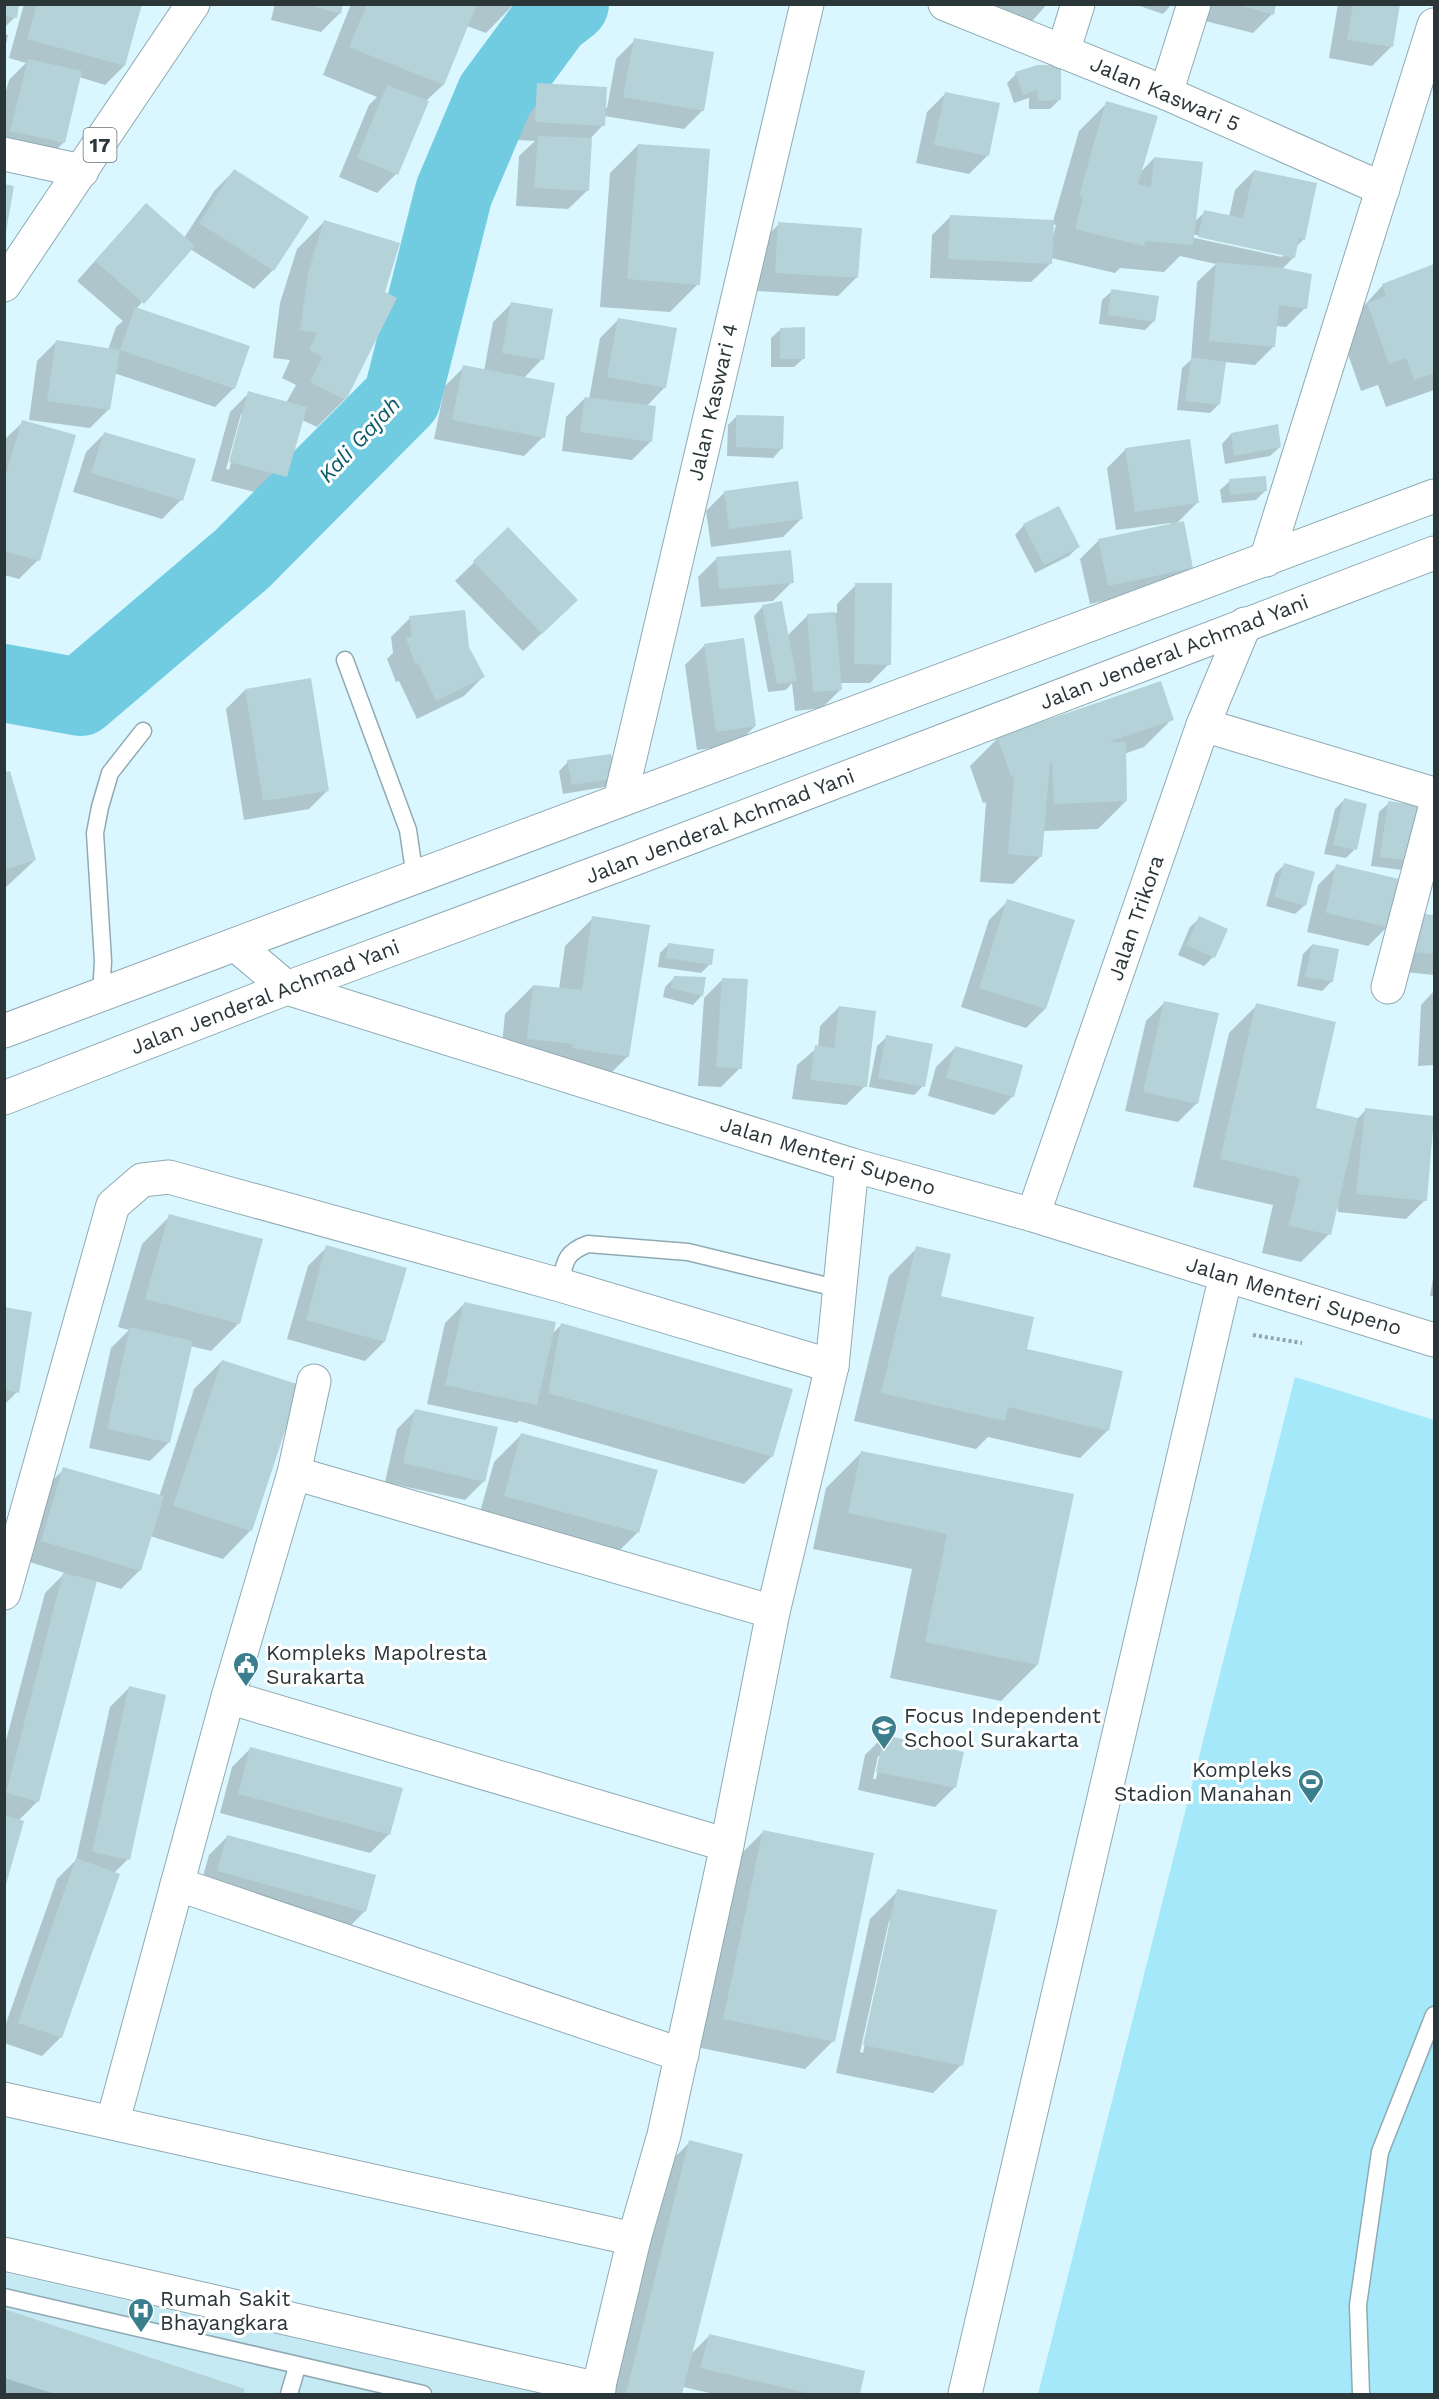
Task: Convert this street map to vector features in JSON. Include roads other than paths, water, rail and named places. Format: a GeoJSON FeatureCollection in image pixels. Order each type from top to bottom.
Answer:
{"type":"FeatureCollection","features":[{"type":"Feature","properties":{"kind":"main road","name":"17"},"geometry":{"type":"LineString","coordinates":[[4,285],[193,4]]}},
{"type":"Feature","properties":{"kind":"main road","name":"Jalan Kaswari 4"},"geometry":{"type":"LineString","coordinates":[[620,800],[807,4]]}},
{"type":"Feature","properties":{"kind":"main road","name":"Jalan Kaswari 5"},"geometry":{"type":"LineString","coordinates":[[945,4],[1166,93],[1383,189]]}},
{"type":"Feature","properties":{"kind":"main road"},"geometry":{"type":"LineString","coordinates":[[1063,52],[1078,4]]}},
{"type":"Feature","properties":{"kind":"main road"},"geometry":{"type":"LineString","coordinates":[[1166,93],[1194,4]]}},
{"type":"Feature","properties":{"kind":"main road"},"geometry":{"type":"LineString","coordinates":[[1266,560],[1434,25]]}},
{"type":"Feature","properties":{"kind":"main road"},"geometry":{"type":"LineString","coordinates":[[4,154],[82,171]]}},
{"type":"Feature","properties":{"kind":"main road"},"geometry":{"type":"LineString","coordinates":[[4,1031],[1434,496]]}},
{"type":"Feature","properties":{"kind":"main road","name":"Jalan Jenderal Achmad Yani"},"geometry":{"type":"LineString","coordinates":[[4,1098],[287,987],[642,856],[1434,553]]}},
{"type":"Feature","properties":{"kind":"main road","name":"Jalan Trikora"},"geometry":{"type":"LineString","coordinates":[[1033,1215],[1203,725],[1245,624]]}},
{"type":"Feature","properties":{"kind":"main road"},"geometry":{"type":"LineString","coordinates":[[1203,725],[1434,794]]}},
{"type":"Feature","properties":{"kind":"main road"},"geometry":{"type":"LineString","coordinates":[[1388,987],[1434,812]]}},
{"type":"Feature","properties":{"kind":"main road","name":"Jalan Menteri Supeno"},"geometry":{"type":"LineString","coordinates":[[236,945],[287,987],[852,1166],[1033,1215],[1434,1340]]}},
{"type":"Feature","properties":{"kind":"main road"},"geometry":{"type":"LineString","coordinates":[[4,2254],[598,2392],[634,2239],[664,2135],[727,1845],[773,1612],[832,1366],[852,1166]]}},
{"type":"Feature","properties":{"kind":"main road"},"geometry":{"type":"LineString","coordinates":[[4,1593],[113,1205],[142,1180],[170,1177],[560,1285],[832,1366]]}},
{"type":"Feature","properties":{"kind":"main road"},"geometry":{"type":"LineString","coordinates":[[965,2394],[1226,1275]]}},
{"type":"Feature","properties":{"kind":"main road"},"geometry":{"type":"LineString","coordinates":[[113,2121],[228,1697],[294,1473],[314,1381]]}},
{"type":"Feature","properties":{"kind":"main road"},"geometry":{"type":"LineString","coordinates":[[294,1473],[773,1612]]}},
{"type":"Feature","properties":{"kind":"main road"},"geometry":{"type":"LineString","coordinates":[[228,1697],[727,1845]]}},
{"type":"Feature","properties":{"kind":"main road"},"geometry":{"type":"LineString","coordinates":[[177,1884],[682,2055]]}},
{"type":"Feature","properties":{"kind":"main road"},"geometry":{"type":"LineString","coordinates":[[4,2098],[634,2239]]}},
{"type":"Feature","properties":{"kind":"lane"},"geometry":{"type":"LineString","coordinates":[[345,660],[408,830],[415,878]]}},
{"type":"Feature","properties":{"kind":"lane"},"geometry":{"type":"LineString","coordinates":[[101,996],[103,961],[95,833],[110,774],[143,731]]}},
{"type":"Feature","properties":{"kind":"lane"},"geometry":{"type":"LineString","coordinates":[[560,1285],[566,1260],[573,1249],[588,1244],[688,1252],[840,1289]]}},
{"type":"Feature","properties":{"kind":"lane"},"geometry":{"type":"LineString","coordinates":[[1361,2394],[1358,2305],[1380,2152],[1434,2015]]}},
{"type":"Feature","properties":{"kind":"lane"},"geometry":{"type":"LineString","coordinates":[[4,2297],[297,2367],[423,2394]]}},
{"type":"Feature","properties":{"kind":"lane"},"geometry":{"type":"LineString","coordinates":[[289,2394],[297,2367]]}},
{"type":"Feature","properties":{"kind":"waterway","name":"Kali Gajah"},"geometry":{"type":"LineString","coordinates":[[4,683],[80,697],[242,559],[402,398],[454,192],[495,95],[552,18],[570,4]]}},
{"type":"Feature","properties":{"kind":"place","name":"Kompleks Mapolresta Surakarta"},"geometry":{"type":"Point","coordinates":[246,1688]}},
{"type":"Feature","properties":{"kind":"place","name":"Focus Independent School Surakarta"},"geometry":{"type":"Point","coordinates":[884,1751]}},
{"type":"Feature","properties":{"kind":"place","name":"Kompleks Stadion Manahan"},"geometry":{"type":"Point","coordinates":[1311,1805]}},
{"type":"Feature","properties":{"kind":"place","name":"Rumah Sakit Bhayangkara"},"geometry":{"type":"Point","coordinates":[141,2334]}}]}
